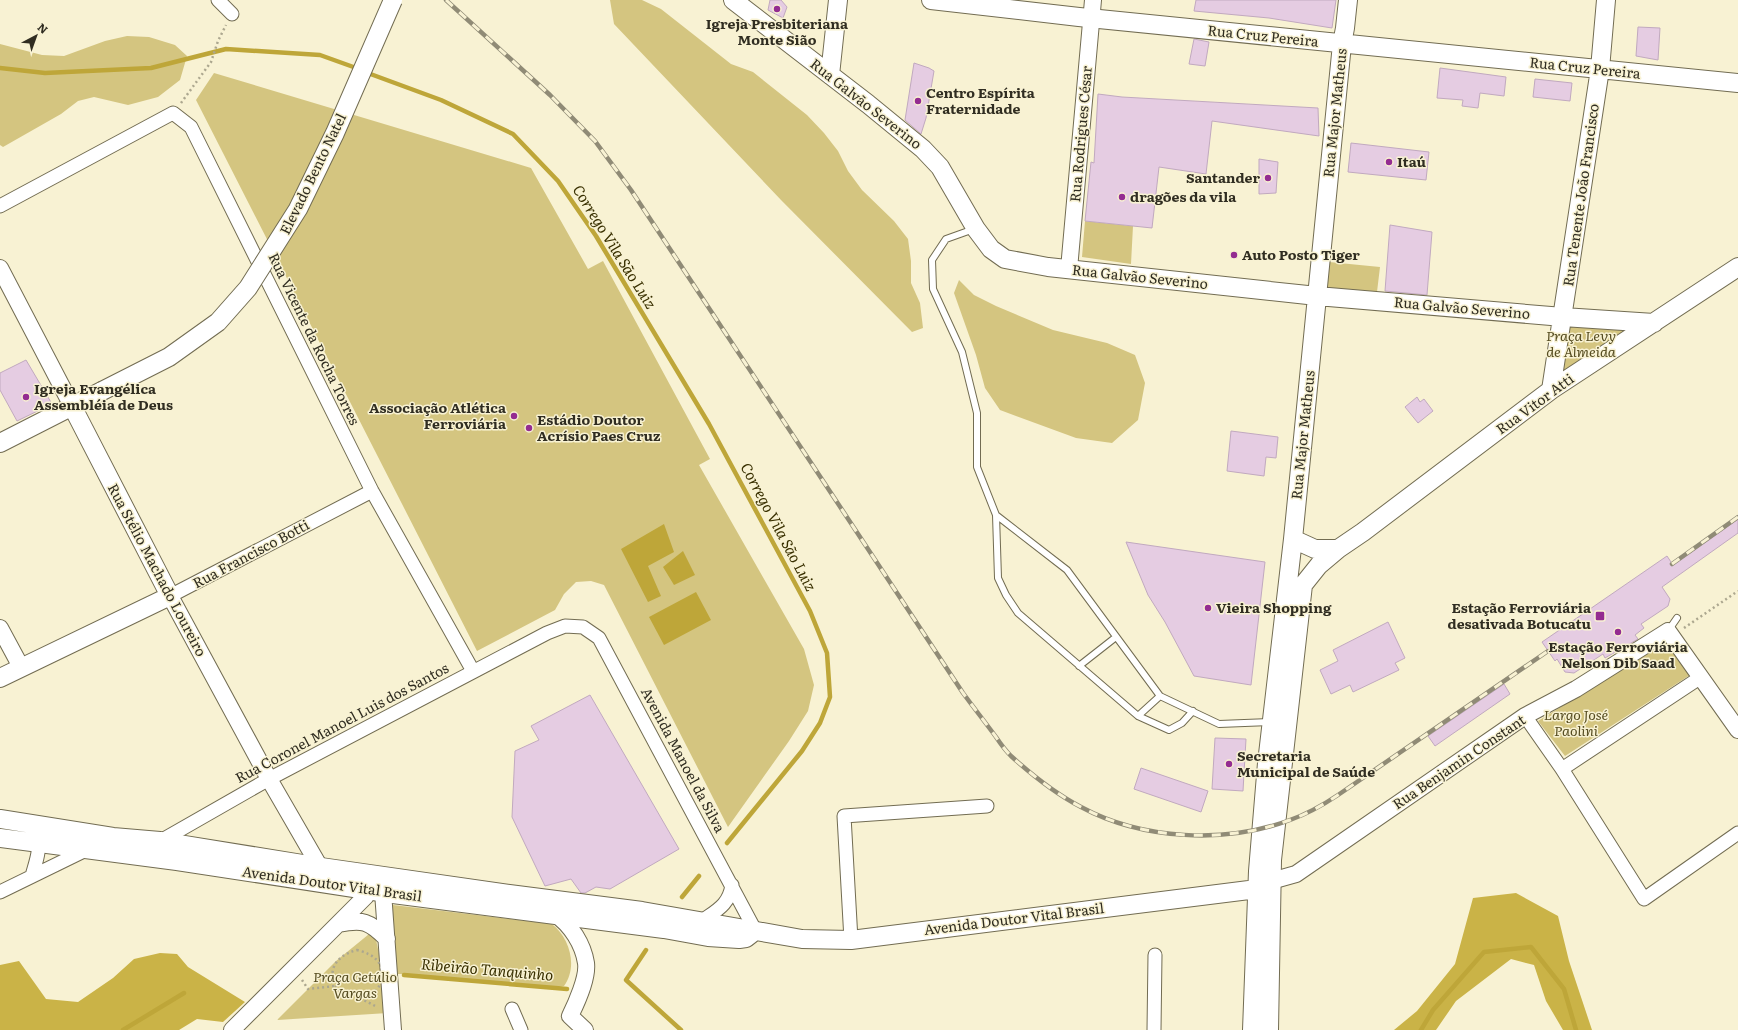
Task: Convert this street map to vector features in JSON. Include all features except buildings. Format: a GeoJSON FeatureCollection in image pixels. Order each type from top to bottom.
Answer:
{"type":"FeatureCollection","features":[{"type":"Feature","properties":{"kind":"main road","name":"Elevado Bento Natel"},"geometry":{"type":"LineString","coordinates":[[0,444],[169,357],[218,322],[248,288],[298,210],[335,133],[392,0]]}},
{"type":"Feature","properties":{"kind":"main road","name":"Rua Galvão Severino"},"geometry":{"type":"LineString","coordinates":[[733,0],[923,149],[940,167],[976,229],[991,249],[1005,259],[1069,269],[1317,296],[1564,317],[1654,323]]}},
{"type":"Feature","properties":{"kind":"main road"},"geometry":{"type":"LineString","coordinates":[[830,75],[838,0]]}},
{"type":"Feature","properties":{"kind":"main road","name":"Rua Cruz Pereira"},"geometry":{"type":"LineString","coordinates":[[931,0],[1342,44],[1600,68],[1738,83]]}},
{"type":"Feature","properties":{"kind":"main road","name":"Rua Major Matheus"},"geometry":{"type":"LineString","coordinates":[[1262,880],[1272,722],[1293,539],[1342,44],[1346,28],[1348,0]]}},
{"type":"Feature","properties":{"kind":"main road","name":"Rua Tenente João Francisco"},"geometry":{"type":"LineString","coordinates":[[1552,390],[1600,68],[1606,0]]}},
{"type":"Feature","properties":{"kind":"main road","name":"Rua Vitor Atti"},"geometry":{"type":"LineString","coordinates":[[1338,549],[1363,532],[1552,390],[1738,267]]}},
{"type":"Feature","properties":{"kind":"main road","name":"Rua Stélio Machado Loureiro"},"geometry":{"type":"LineString","coordinates":[[72,406],[170,596]]}},
{"type":"Feature","properties":{"kind":"main road"},"geometry":{"type":"LineString","coordinates":[[1293,539],[1315,549],[1338,549]]}},
{"type":"Feature","properties":{"kind":"main road"},"geometry":{"type":"LineString","coordinates":[[1252,1030],[1262,880],[1272,860],[1303,585],[1319,565],[1338,549]]}},
{"type":"Feature","properties":{"kind":"main road","name":"Rua Francisco Botti"},"geometry":{"type":"LineString","coordinates":[[0,678],[170,596]]}},
{"type":"Feature","properties":{"kind":"main road","name":"Avenida Doutor Vital Brasil"},"geometry":{"type":"LineString","coordinates":[[0,819],[113,837],[160,841],[321,867],[373,882],[556,914],[664,929],[698,925]]}},
{"type":"Feature","properties":{"kind":"main road","name":"Avenida Doutor Vital Brasil"},"geometry":{"type":"LineString","coordinates":[[0,838],[137,855],[329,883],[373,882],[509,894],[642,911],[698,925],[755,930],[802,939],[851,940],[1262,880]]}},
{"type":"Feature","properties":{"kind":"main road"},"geometry":{"type":"LineString","coordinates":[[1262,880],[1270,1030]]}},
{"type":"Feature","properties":{"kind":"street"},"geometry":{"type":"LineString","coordinates":[[218,0],[232,14]]}},
{"type":"Feature","properties":{"kind":"street","name":"Rua Rodrigues César"},"geometry":{"type":"LineString","coordinates":[[1069,269],[1093,0]]}},
{"type":"Feature","properties":{"kind":"street"},"geometry":{"type":"LineString","coordinates":[[0,206],[173,113]]}},
{"type":"Feature","properties":{"kind":"street","name":"Rua Vicente da Rocha Torres"},"geometry":{"type":"LineString","coordinates":[[173,113],[191,127],[372,491],[473,671]]}},
{"type":"Feature","properties":{"kind":"street","name":"Rua Stélio Machado Loureiro"},"geometry":{"type":"LineString","coordinates":[[0,268],[72,406]]}},
{"type":"Feature","properties":{"kind":"street","name":"Rua Francisco Botti"},"geometry":{"type":"LineString","coordinates":[[170,596],[372,491]]}},
{"type":"Feature","properties":{"kind":"street","name":"Rua Stélio Machado Loureiro"},"geometry":{"type":"LineString","coordinates":[[170,596],[269,779],[329,883]]}},
{"type":"Feature","properties":{"kind":"street"},"geometry":{"type":"LineString","coordinates":[[1673,624],[1701,677],[1738,730]]}},
{"type":"Feature","properties":{"kind":"street","name":"Rua Benjamin Constant"},"geometry":{"type":"LineString","coordinates":[[1262,880],[1296,874],[1525,716],[1576,689],[1673,624]]}},
{"type":"Feature","properties":{"kind":"street","name":"Rua Coronel Manoel Luis dos Santos"},"geometry":{"type":"LineString","coordinates":[[137,855],[269,779],[473,671],[547,633],[566,626]]}},
{"type":"Feature","properties":{"kind":"street","name":"Avenida Manoel da Silva"},"geometry":{"type":"LineString","coordinates":[[566,626],[583,627],[599,638],[755,930]]}},
{"type":"Feature","properties":{"kind":"street"},"geometry":{"type":"LineString","coordinates":[[0,628],[21,667]]}},
{"type":"Feature","properties":{"kind":"street"},"geometry":{"type":"LineString","coordinates":[[1562,769],[1701,677]]}},
{"type":"Feature","properties":{"kind":"street"},"geometry":{"type":"LineString","coordinates":[[1525,716],[1562,769],[1644,899],[1738,833]]}},
{"type":"Feature","properties":{"kind":"street"},"geometry":{"type":"LineString","coordinates":[[851,940],[844,816],[987,806]]}},
{"type":"Feature","properties":{"kind":"street"},"geometry":{"type":"LineString","coordinates":[[32,876],[39,854],[39,844],[34,824]]}},
{"type":"Feature","properties":{"kind":"street"},"geometry":{"type":"LineString","coordinates":[[0,892],[88,849]]}},
{"type":"Feature","properties":{"kind":"street"},"geometry":{"type":"LineString","coordinates":[[232,1030],[366,896],[373,882]]}},
{"type":"Feature","properties":{"kind":"street"},"geometry":{"type":"LineString","coordinates":[[373,882],[386,939],[393,1030]]}},
{"type":"Feature","properties":{"kind":"street"},"geometry":{"type":"LineString","coordinates":[[698,925],[720,909],[730,894],[732,885]]}},
{"type":"Feature","properties":{"kind":"street"},"geometry":{"type":"LineString","coordinates":[[556,914],[570,926],[579,940],[587,964],[580,995],[570,1016],[585,1030]]}},
{"type":"Feature","properties":{"kind":"street"},"geometry":{"type":"LineString","coordinates":[[338,924],[355,920],[364,921],[375,927],[386,939]]}},
{"type":"Feature","properties":{"kind":"street"},"geometry":{"type":"LineString","coordinates":[[1154,1030],[1155,956]]}},
{"type":"Feature","properties":{"kind":"street"},"geometry":{"type":"LineString","coordinates":[[512,1009],[521,1030]]}},
{"type":"Feature","properties":{"kind":"lane"},"geometry":{"type":"LineString","coordinates":[[976,229],[946,239],[932,260],[933,289],[962,352],[977,413],[977,467],[996,515],[998,578],[1018,613],[1138,716],[1169,730],[1182,723],[1193,711]]}},
{"type":"Feature","properties":{"kind":"lane"},"geometry":{"type":"LineString","coordinates":[[996,515],[1067,570],[1160,696],[1219,724],[1272,722]]}},
{"type":"Feature","properties":{"kind":"lane"},"geometry":{"type":"LineString","coordinates":[[1079,666],[1116,637]]}},
{"type":"Feature","properties":{"kind":"lane"},"geometry":{"type":"LineString","coordinates":[[1138,716],[1160,696]]}},
{"type":"Feature","properties":{"kind":"path"},"geometry":{"type":"LineString","coordinates":[[173,113],[211,62],[218,41],[232,14]]}},
{"type":"Feature","properties":{"kind":"path"},"geometry":{"type":"LineString","coordinates":[[1673,624],[1685,628],[1738,591]]}},
{"type":"Feature","properties":{"kind":"path"},"geometry":{"type":"LineString","coordinates":[[293,969],[308,989],[335,986],[349,997],[360,998],[374,992],[381,985],[384,972],[378,962],[370,954],[357,950],[348,952],[336,961],[331,974],[335,986]]}},
{"type":"Feature","properties":{"kind":"green space"},"geometry":{"type":"Polygon","coordinates":[[[610,0],[642,0],[661,9],[731,64],[753,72],[807,115],[838,151],[848,171],[862,190],[894,221],[908,239],[911,261],[911,283],[920,303],[923,328],[912,332],[781,200],[614,24],[610,0]]]}},
{"type":"Feature","properties":{"kind":"green space"},"geometry":{"type":"Polygon","coordinates":[[[127,36],[149,37],[175,45],[187,56],[180,80],[158,97],[128,105],[94,97],[78,101],[61,114],[3,147],[0,145],[0,44],[42,55],[64,56],[105,41],[127,36]]]}},
{"type":"Feature","properties":{"kind":"green space","name":"Associação Atlética Ferroviária"},"geometry":{"type":"Polygon","coordinates":[[[214,73],[531,168],[588,269],[603,261],[710,459],[699,465],[804,649],[814,685],[808,711],[789,741],[728,827],[604,585],[591,581],[576,582],[564,594],[555,610],[477,651],[196,100],[214,73]]]}},
{"type":"Feature","properties":{"kind":"green space"},"geometry":{"type":"Polygon","coordinates":[[[1085,221],[1133,226],[1131,264],[1082,257],[1085,221]]]}},
{"type":"Feature","properties":{"kind":"green space"},"geometry":{"type":"Polygon","coordinates":[[[1329,262],[1380,267],[1377,292],[1327,288],[1329,262]]]}},
{"type":"Feature","properties":{"kind":"green space"},"geometry":{"type":"Polygon","coordinates":[[[959,280],[974,295],[996,306],[1053,330],[1107,343],[1135,355],[1145,383],[1138,420],[1112,443],[1076,438],[1000,410],[985,388],[976,355],[954,293],[959,280]]]}},
{"type":"Feature","properties":{"kind":"green space","name":"Praça Levy de Almeida"},"geometry":{"type":"Polygon","coordinates":[[[1567,327],[1635,328],[1561,375],[1567,327]]]}},
{"type":"Feature","properties":{"kind":"green space","name":"Largo José Paolini"},"geometry":{"type":"Polygon","coordinates":[[[1667,642],[1690,675],[1565,756],[1538,721],[1667,642]]]}},
{"type":"Feature","properties":{"kind":"green space"},"geometry":{"type":"Polygon","coordinates":[[[393,905],[552,924],[563,937],[570,953],[571,970],[568,978],[564,986],[559,987],[392,974],[390,906],[393,905]]]}},
{"type":"Feature","properties":{"kind":"green space","name":"Praça Getúlio Vargas"},"geometry":{"type":"Polygon","coordinates":[[[374,930],[383,973],[388,1013],[277,1020],[336,961],[374,930]]]}},
{"type":"Feature","properties":{"kind":"shaded area"},"geometry":{"type":"Polygon","coordinates":[[[664,524],[674,552],[648,566],[661,596],[648,602],[621,549],[664,524]]]}},
{"type":"Feature","properties":{"kind":"shaded area"},"geometry":{"type":"Polygon","coordinates":[[[683,551],[695,575],[674,585],[663,567],[683,551]]]}},
{"type":"Feature","properties":{"kind":"shaded area"},"geometry":{"type":"Polygon","coordinates":[[[696,592],[711,620],[664,645],[649,617],[696,592]]]}},
{"type":"Feature","properties":{"kind":"shaded area"},"geometry":{"type":"Polygon","coordinates":[[[1516,893],[1558,916],[1569,961],[1592,1030],[1563,1030],[1546,1001],[1534,965],[1511,959],[1456,1001],[1436,1030],[1394,1030],[1417,1011],[1455,964],[1473,898],[1516,893]]]}},
{"type":"Feature","properties":{"kind":"shaded area"},"geometry":{"type":"Polygon","coordinates":[[[160,953],[177,954],[188,967],[245,1002],[223,1022],[197,1019],[179,1030],[0,1030],[0,965],[19,961],[46,999],[78,1002],[113,978],[134,959],[160,953]]]}},
{"type":"Feature","properties":{"kind":"waterway","name":"Corrego Vila São Luiz"},"geometry":{"type":"LineString","coordinates":[[0,68],[45,73],[151,68],[226,49],[320,55],[359,69]]}},
{"type":"Feature","properties":{"kind":"waterway","name":"Corrego Vila São Luiz"},"geometry":{"type":"LineString","coordinates":[[365,72],[441,100],[513,134],[558,181],[596,236],[709,424],[810,611],[827,653],[830,697],[820,723],[802,751],[727,843]]}},
{"type":"Feature","properties":{"kind":"waterway","name":"Corrego Vila São Luiz"},"geometry":{"type":"LineString","coordinates":[[682,897],[699,876]]}},
{"type":"Feature","properties":{"kind":"waterway","name":"Ribeirão Tanquinho"},"geometry":{"type":"LineString","coordinates":[[1421,1030],[1433,1010],[1484,952],[1531,947],[1564,989],[1576,1030]]}},
{"type":"Feature","properties":{"kind":"waterway","name":"Ribeirão Tanquinho"},"geometry":{"type":"LineString","coordinates":[[646,950],[626,980],[681,1030]]}},
{"type":"Feature","properties":{"kind":"waterway","name":"Ribeirão Tanquinho"},"geometry":{"type":"LineString","coordinates":[[404,975],[567,989]]}},
{"type":"Feature","properties":{"kind":"waterway","name":"Ribeirão Tanquinho"},"geometry":{"type":"LineString","coordinates":[[123,1030],[184,993]]}},
{"type":"Feature","properties":{"kind":"railway"},"geometry":{"type":"LineString","coordinates":[[446,0],[550,95],[595,141],[631,190],[963,693],[1011,756],[1044,784],[1072,802],[1105,818],[1130,826],[1157,832],[1184,835],[1212,835],[1239,833],[1265,828],[1303,815],[1327,802],[1548,651]]}},
{"type":"Feature","properties":{"kind":"railway"},"geometry":{"type":"LineString","coordinates":[[1672,564],[1738,517]]}},
{"type":"Feature","properties":{"kind":"place","name":"Igreja Presbiteriana Monte Sião"},"geometry":{"type":"Point","coordinates":[777,9]}},
{"type":"Feature","properties":{"kind":"place","name":"Centro Espírita Fraternidade"},"geometry":{"type":"Point","coordinates":[918,101]}},
{"type":"Feature","properties":{"kind":"place","name":"Itaú"},"geometry":{"type":"Point","coordinates":[1389,162]}},
{"type":"Feature","properties":{"kind":"place","name":"Santander"},"geometry":{"type":"Point","coordinates":[1268,178]}},
{"type":"Feature","properties":{"kind":"place","name":"dragões da vila"},"geometry":{"type":"Point","coordinates":[1122,197]}},
{"type":"Feature","properties":{"kind":"place","name":"Auto Posto Tiger"},"geometry":{"type":"Point","coordinates":[1234,255]}},
{"type":"Feature","properties":{"kind":"place","name":"Igreja Evangélica Assembléia de Deus"},"geometry":{"type":"Point","coordinates":[26,397]}},
{"type":"Feature","properties":{"kind":"place","name":"Associação Atlética Ferroviária"},"geometry":{"type":"Point","coordinates":[514,416]}},
{"type":"Feature","properties":{"kind":"place","name":"Estádio Doutor Acrísio Paes Cruz"},"geometry":{"type":"Point","coordinates":[529,428]}},
{"type":"Feature","properties":{"kind":"place","name":"Vieira Shopping"},"geometry":{"type":"Point","coordinates":[1208,608]}},
{"type":"Feature","properties":{"kind":"place","name":"Estação Ferroviária desativada Botucatu"},"geometry":{"type":"Point","coordinates":[1600,616]}},
{"type":"Feature","properties":{"kind":"place","name":"Estação Ferroviária Nelson Dib Saad"},"geometry":{"type":"Point","coordinates":[1618,632]}},
{"type":"Feature","properties":{"kind":"place","name":"Secretaria Municipal de Saúde"},"geometry":{"type":"Point","coordinates":[1229,764]}}]}
